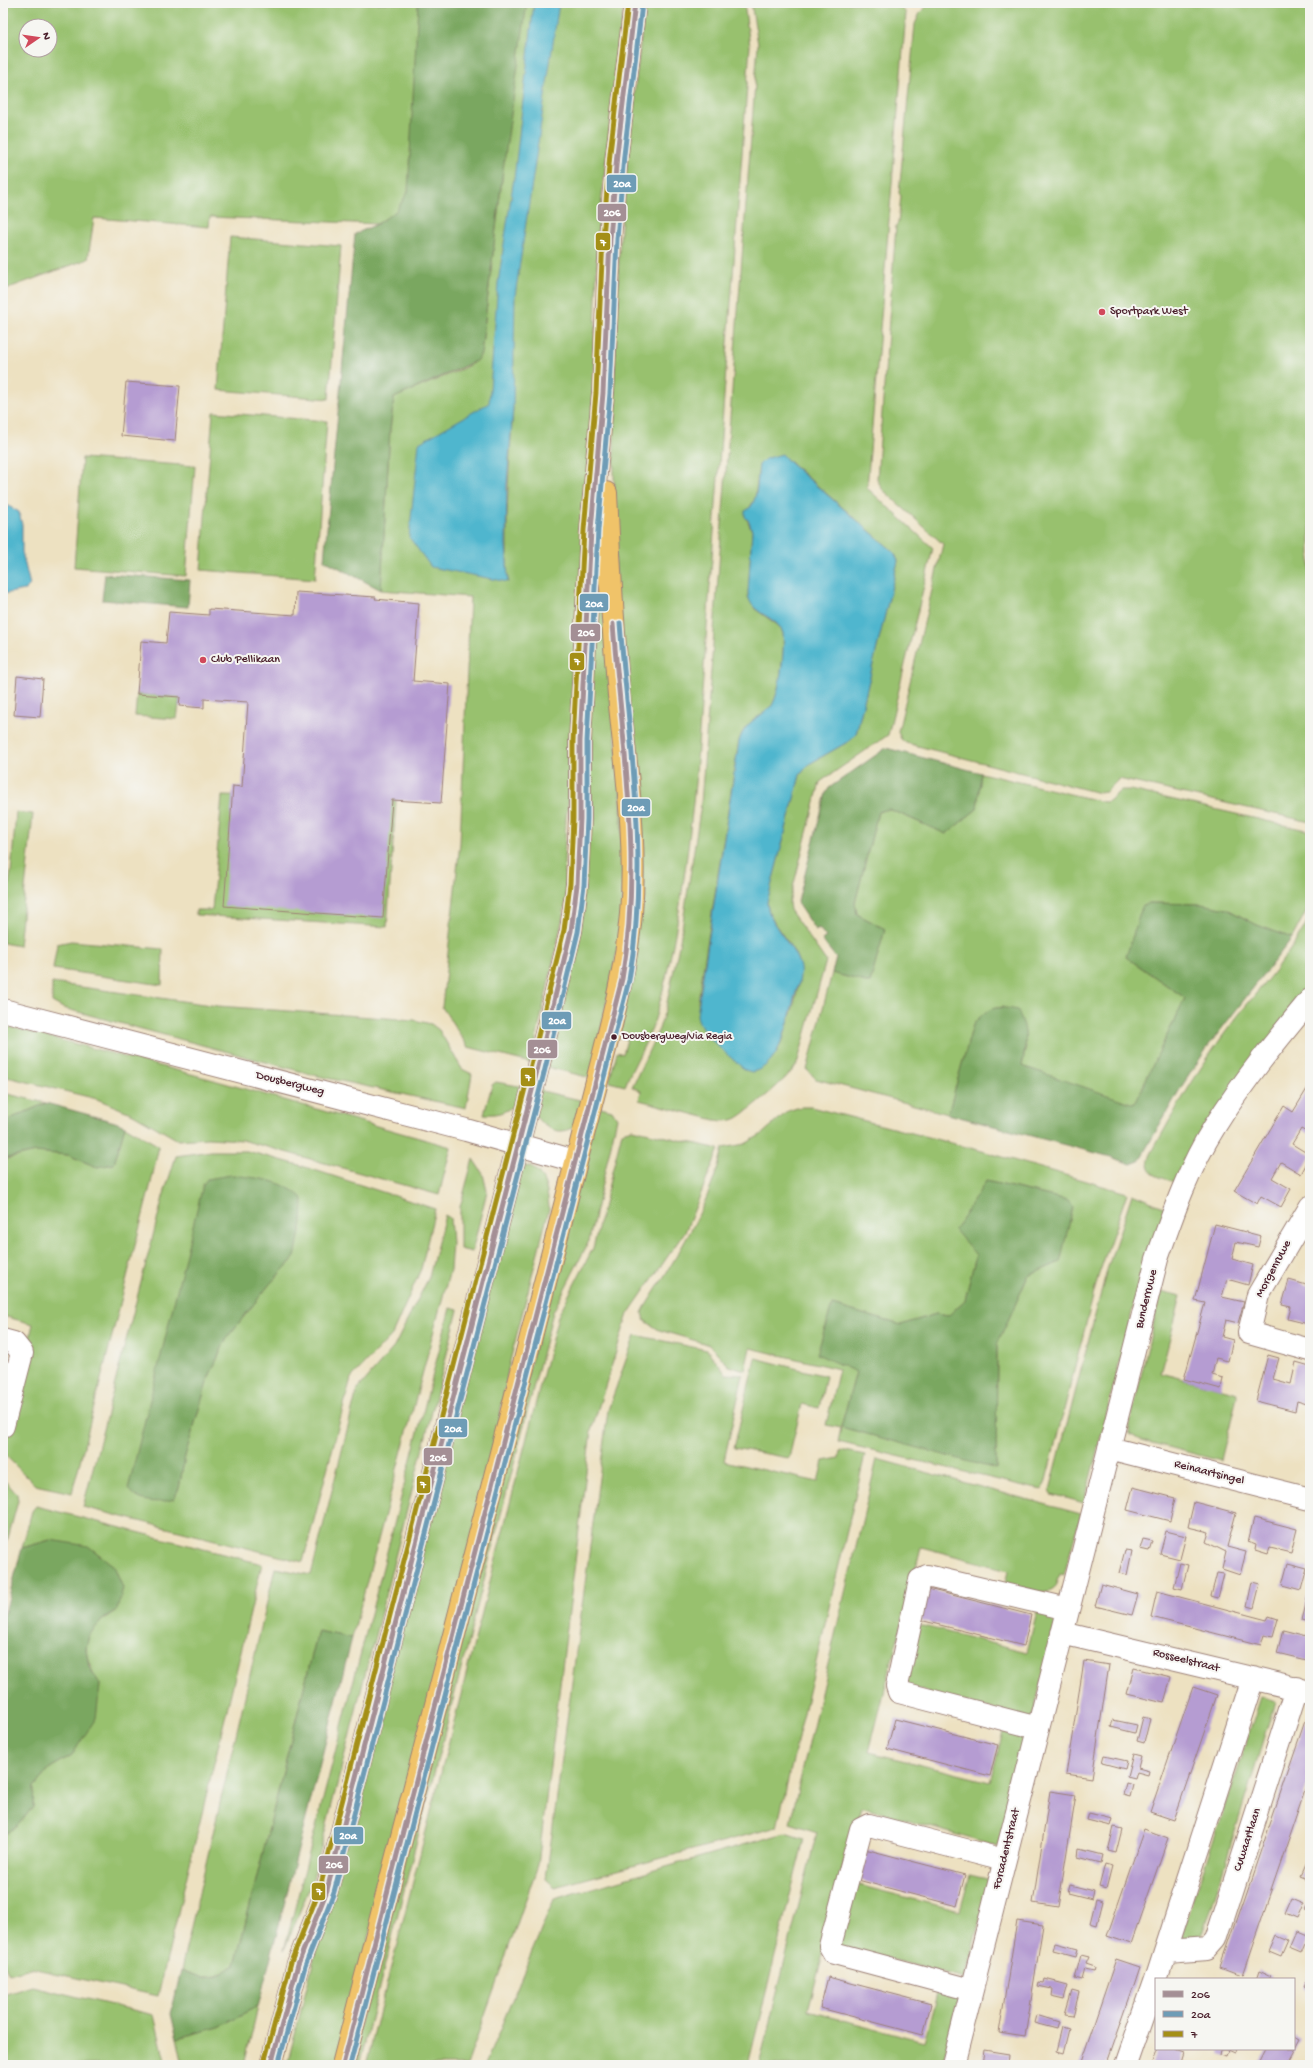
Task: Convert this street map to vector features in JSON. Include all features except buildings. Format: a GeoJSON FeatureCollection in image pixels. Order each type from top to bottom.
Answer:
{"type":"FeatureCollection","features":[{"type":"Feature","properties":{"kind":"main road"},"geometry":{"type":"LineString","coordinates":[[271,2065],[298,1964],[327,1890],[562,975],[571,930],[577,885],[580,820],[580,741],[591,530],[601,419],[610,239],[618,146],[635,3]]}},
{"type":"Feature","properties":{"kind":"main road"},"geometry":{"type":"LineString","coordinates":[[343,2065],[615,1007],[626,953],[631,900],[632,864],[630,808],[614,648],[601,419]]}},
{"type":"Feature","properties":{"kind":"street","name":"Bunderruwe"},"geometry":{"type":"LineString","coordinates":[[1062,1632],[1157,1259],[1182,1190],[1214,1127],[1258,1063],[1310,1000]]}},
{"type":"Feature","properties":{"kind":"street","name":"Dousbergweg"},"geometry":{"type":"LineString","coordinates":[[3,1010],[518,1144],[575,1161]]}},
{"type":"Feature","properties":{"kind":"street","name":"Morgenruwe"},"geometry":{"type":"LineString","coordinates":[[1308,1214],[1258,1295],[1249,1333],[1310,1350]]}},
{"type":"Feature","properties":{"kind":"street"},"geometry":{"type":"LineString","coordinates":[[3,1340],[14,1343],[22,1353],[3,1426]]}},
{"type":"Feature","properties":{"kind":"street","name":"Reinaartsingel"},"geometry":{"type":"LineString","coordinates":[[1109,1448],[1310,1498]]}},
{"type":"Feature","properties":{"kind":"street"},"geometry":{"type":"LineString","coordinates":[[1038,1728],[898,1692],[896,1686],[920,1580],[927,1576],[1068,1609]]}},
{"type":"Feature","properties":{"kind":"street","name":"Rosseelstraat"},"geometry":{"type":"LineString","coordinates":[[1062,1632],[1304,1690]]}},
{"type":"Feature","properties":{"kind":"street","name":"Forcadentstraat"},"geometry":{"type":"LineString","coordinates":[[953,2065],[1062,1632]]}},
{"type":"Feature","properties":{"kind":"street"},"geometry":{"type":"LineString","coordinates":[[1156,1978],[1253,1678]]}},
{"type":"Feature","properties":{"kind":"street","name":"Cuwaartlaan"},"geometry":{"type":"LineString","coordinates":[[1166,1952],[1208,1949],[1216,1940],[1304,1690]]}},
{"type":"Feature","properties":{"kind":"street"},"geometry":{"type":"LineString","coordinates":[[972,1990],[834,1953],[830,1946],[861,1829],[869,1825],[1004,1860]]}},
{"type":"Feature","properties":{"kind":"street"},"geometry":{"type":"LineString","coordinates":[[1126,2065],[1155,1982]]}},
{"type":"Feature","properties":{"kind":"green space"},"geometry":{"type":"Polygon","coordinates":[[[3,3],[624,3],[598,231],[593,404],[572,775],[566,818],[564,863],[567,898],[531,1063],[468,1047],[442,1007],[460,843],[470,597],[381,590],[390,429],[394,398],[464,368],[478,360],[481,353],[503,171],[377,224],[210,217],[209,227],[94,218],[88,259],[3,290],[3,3]],[[513,408],[409,537],[508,582],[507,517],[513,408]]]}},
{"type":"Feature","properties":{"kind":"green space"},"geometry":{"type":"Polygon","coordinates":[[[418,3],[527,3],[503,170],[481,353],[478,360],[394,398],[390,429],[381,590],[324,560],[355,234],[377,224],[396,211],[408,192],[418,3]]]}},
{"type":"Feature","properties":{"kind":"green space"},"geometry":{"type":"Polygon","coordinates":[[[645,3],[744,3],[750,46],[696,774],[689,835],[676,929],[663,990],[652,1028],[625,1086],[609,1082],[617,1052],[623,1054],[627,1039],[615,1036],[627,983],[614,506],[614,395],[619,253],[627,157],[645,3]]]}},
{"type":"Feature","properties":{"kind":"green space"},"geometry":{"type":"Polygon","coordinates":[[[751,3],[897,3],[906,13],[867,488],[933,548],[888,735],[820,782],[789,903],[790,910],[826,961],[797,1064],[779,1084],[750,1109],[737,1118],[723,1121],[639,1100],[641,1091],[632,1087],[659,1029],[666,1007],[680,941],[701,804],[758,44],[751,3]],[[784,457],[759,465],[755,499],[748,510],[747,519],[752,531],[748,597],[755,609],[779,626],[783,633],[782,661],[779,684],[774,703],[770,708],[748,725],[739,741],[698,1002],[704,1032],[748,1071],[765,1065],[777,1050],[783,1040],[798,989],[800,969],[798,961],[795,953],[772,918],[767,902],[800,775],[809,764],[851,740],[856,734],[898,561],[894,552],[784,457]]]}},
{"type":"Feature","properties":{"kind":"green space","name":"Sportpark West"},"geometry":{"type":"Polygon","coordinates":[[[930,3],[1310,3],[1310,822],[1119,779],[1106,792],[1099,793],[906,743],[901,739],[898,732],[943,544],[882,489],[877,479],[896,226],[898,223],[901,196],[899,193],[915,24],[920,13],[930,3]]]}},
{"type":"Feature","properties":{"kind":"green space"},"geometry":{"type":"Polygon","coordinates":[[[230,237],[341,246],[329,399],[218,390],[230,237]]]}},
{"type":"Feature","properties":{"kind":"green space"},"geometry":{"type":"Polygon","coordinates":[[[213,412],[327,421],[315,579],[201,570],[213,412]]]}},
{"type":"Feature","properties":{"kind":"green space"},"geometry":{"type":"Polygon","coordinates":[[[82,458],[195,466],[186,576],[74,567],[82,458]]]}},
{"type":"Feature","properties":{"kind":"green space"},"geometry":{"type":"Polygon","coordinates":[[[598,537],[621,800],[623,921],[591,1078],[543,1066],[563,989],[598,537]]]}},
{"type":"Feature","properties":{"kind":"green space"},"geometry":{"type":"Polygon","coordinates":[[[105,574],[190,580],[188,607],[102,600],[105,574]]]}},
{"type":"Feature","properties":{"kind":"green space"},"geometry":{"type":"Polygon","coordinates":[[[137,694],[180,697],[177,719],[135,716],[137,694]]]}},
{"type":"Feature","properties":{"kind":"green space"},"geometry":{"type":"Polygon","coordinates":[[[886,748],[981,773],[977,809],[946,834],[889,809],[878,812],[855,903],[857,914],[885,929],[870,983],[832,973],[836,958],[822,940],[826,937],[819,928],[815,930],[799,906],[798,901],[826,793],[829,788],[886,748]]]}},
{"type":"Feature","properties":{"kind":"green space"},"geometry":{"type":"Polygon","coordinates":[[[981,773],[1104,802],[1109,801],[1121,790],[1131,790],[1310,831],[1310,904],[1292,938],[1257,925],[1227,909],[1201,904],[1148,903],[1126,957],[1185,998],[1134,1105],[1022,1066],[1026,1046],[1003,1007],[986,1012],[973,1025],[948,1114],[816,1079],[807,1070],[832,973],[870,983],[885,929],[857,914],[855,903],[878,812],[889,809],[946,834],[977,809],[981,773]]]}},
{"type":"Feature","properties":{"kind":"green space"},"geometry":{"type":"Polygon","coordinates":[[[222,796],[396,800],[387,927],[196,915],[196,910],[212,910],[222,796]]]}},
{"type":"Feature","properties":{"kind":"green space"},"geometry":{"type":"Polygon","coordinates":[[[16,812],[33,814],[19,946],[3,943],[3,918],[11,872],[16,812]]]}},
{"type":"Feature","properties":{"kind":"green space"},"geometry":{"type":"Polygon","coordinates":[[[1148,903],[1201,904],[1227,909],[1257,925],[1292,938],[1209,1045],[1180,1089],[1139,1161],[1131,1164],[1111,1157],[948,1114],[973,1025],[983,1014],[992,1009],[998,1008],[1017,1010],[1021,1017],[1026,1037],[1022,1066],[1134,1104],[1185,998],[1126,957],[1142,907],[1148,903]]]}},
{"type":"Feature","properties":{"kind":"green space"},"geometry":{"type":"Polygon","coordinates":[[[1310,916],[1310,990],[1177,1183],[1159,1177],[1150,1171],[1148,1167],[1151,1154],[1189,1086],[1233,1022],[1294,945],[1310,916]]]}},
{"type":"Feature","properties":{"kind":"green space"},"geometry":{"type":"Polygon","coordinates":[[[71,941],[163,949],[162,985],[53,969],[57,944],[71,941]]]}},
{"type":"Feature","properties":{"kind":"green space"},"geometry":{"type":"Polygon","coordinates":[[[52,983],[218,1006],[414,1020],[431,1024],[439,1030],[462,1069],[472,1074],[466,1108],[318,1076],[63,1008],[52,1002],[52,983]]]}},
{"type":"Feature","properties":{"kind":"green space"},"geometry":{"type":"Polygon","coordinates":[[[3,1025],[210,1079],[451,1147],[439,1195],[242,1140],[208,1138],[178,1140],[133,1114],[97,1099],[3,1076],[3,1025]]]}},
{"type":"Feature","properties":{"kind":"green space"},"geometry":{"type":"Polygon","coordinates":[[[496,1082],[524,1087],[518,1100],[510,1108],[499,1113],[484,1114],[492,1085],[496,1082]]]}},
{"type":"Feature","properties":{"kind":"green space"},"geometry":{"type":"Polygon","coordinates":[[[538,1090],[584,1101],[580,1118],[572,1127],[560,1131],[554,1130],[542,1123],[534,1113],[538,1090]]]}},
{"type":"Feature","properties":{"kind":"green space"},"geometry":{"type":"Polygon","coordinates":[[[3,1093],[46,1103],[3,1122],[3,1093]]]}},
{"type":"Feature","properties":{"kind":"green space"},"geometry":{"type":"Polygon","coordinates":[[[46,1103],[125,1126],[114,1164],[97,1167],[68,1155],[36,1152],[3,1159],[3,1122],[46,1103]]]}},
{"type":"Feature","properties":{"kind":"green space"},"geometry":{"type":"Polygon","coordinates":[[[597,1106],[612,1110],[617,1118],[589,1241],[553,1312],[359,2065],[349,2065],[597,1106]]]}},
{"type":"Feature","properties":{"kind":"green space"},"geometry":{"type":"Polygon","coordinates":[[[800,1107],[811,1107],[982,1151],[1127,1193],[1098,1277],[1045,1484],[1041,1490],[838,1442],[841,1428],[826,1425],[839,1369],[750,1348],[745,1370],[729,1366],[710,1345],[659,1330],[644,1320],[642,1313],[645,1307],[669,1269],[701,1211],[717,1170],[723,1148],[745,1144],[762,1134],[788,1111],[800,1107]],[[986,1181],[976,1255],[965,1300],[948,1316],[936,1314],[901,1325],[832,1305],[856,1372],[841,1427],[996,1468],[997,1345],[1028,1276],[1060,1262],[1072,1207],[1067,1200],[986,1181]]]}},
{"type":"Feature","properties":{"kind":"green space"},"geometry":{"type":"Polygon","coordinates":[[[125,1126],[159,1146],[151,1183],[72,1493],[35,1485],[3,1453],[33,1324],[3,1316],[3,1160],[35,1152],[68,1155],[97,1167],[114,1164],[125,1126]]]}},
{"type":"Feature","properties":{"kind":"green space"},"geometry":{"type":"Polygon","coordinates":[[[632,1129],[719,1149],[686,1230],[628,1314],[591,1431],[538,1865],[467,2065],[366,2065],[558,1316],[593,1248],[622,1132],[632,1129]]]}},
{"type":"Feature","properties":{"kind":"green space"},"geometry":{"type":"Polygon","coordinates":[[[211,1151],[247,1151],[299,1165],[435,1209],[421,1269],[392,1335],[351,1378],[303,1562],[83,1507],[163,1197],[176,1156],[211,1151]],[[231,1175],[179,1488],[185,1456],[208,1379],[226,1339],[269,1285],[295,1257],[231,1175]]]}},
{"type":"Feature","properties":{"kind":"green space"},"geometry":{"type":"Polygon","coordinates":[[[473,1159],[483,1174],[487,1191],[472,1252],[460,1249],[460,1207],[473,1159]]]}},
{"type":"Feature","properties":{"kind":"green space"},"geometry":{"type":"Polygon","coordinates":[[[525,1166],[537,1171],[541,1176],[548,1196],[549,1209],[509,1365],[490,1469],[336,2065],[287,2065],[391,1657],[519,1169],[525,1166]]]}},
{"type":"Feature","properties":{"kind":"green space"},"geometry":{"type":"Polygon","coordinates":[[[231,1175],[278,1183],[295,1192],[303,1199],[302,1222],[295,1257],[269,1285],[226,1339],[208,1379],[185,1456],[179,1488],[174,1499],[161,1502],[143,1500],[132,1494],[128,1489],[203,1185],[207,1179],[231,1175]]]}},
{"type":"Feature","properties":{"kind":"green space"},"geometry":{"type":"Polygon","coordinates":[[[986,1181],[1067,1200],[1073,1207],[1060,1262],[1028,1276],[997,1345],[996,1469],[841,1427],[856,1372],[817,1354],[832,1305],[901,1325],[936,1314],[948,1316],[965,1300],[976,1255],[955,1230],[986,1181]]]}},
{"type":"Feature","properties":{"kind":"green space"},"geometry":{"type":"Polygon","coordinates":[[[1132,1194],[1166,1208],[1135,1300],[1084,1503],[1052,1494],[1050,1490],[1106,1273],[1132,1194]]]}},
{"type":"Feature","properties":{"kind":"green space"},"geometry":{"type":"Polygon","coordinates":[[[445,1215],[450,1218],[452,1243],[450,1270],[352,1638],[318,1631],[235,1965],[214,1976],[197,1976],[181,1970],[275,1568],[311,1575],[357,1390],[394,1347],[429,1277],[445,1215]]]}},
{"type":"Feature","properties":{"kind":"green space"},"geometry":{"type":"Polygon","coordinates":[[[1161,1291],[1181,1296],[1161,1373],[1238,1393],[1221,1461],[1138,1439],[1130,1434],[1129,1427],[1161,1291]]]}},
{"type":"Feature","properties":{"kind":"green space"},"geometry":{"type":"Polygon","coordinates":[[[450,1308],[458,1310],[313,1879],[284,1950],[450,1308]]]}},
{"type":"Feature","properties":{"kind":"green space"},"geometry":{"type":"Polygon","coordinates":[[[635,1335],[707,1350],[726,1374],[743,1375],[724,1461],[818,1482],[823,1461],[839,1458],[840,1450],[865,1455],[777,1827],[555,1887],[546,1879],[608,1410],[635,1335]]]}},
{"type":"Feature","properties":{"kind":"green space"},"geometry":{"type":"Polygon","coordinates":[[[755,1358],[826,1376],[819,1408],[802,1404],[789,1458],[734,1448],[755,1358]]]}},
{"type":"Feature","properties":{"kind":"green space"},"geometry":{"type":"Polygon","coordinates":[[[877,1459],[1081,1514],[1064,1575],[1060,1574],[1056,1586],[1051,1590],[1038,1592],[1005,1583],[1008,1570],[921,1547],[869,1752],[990,1782],[1003,1732],[1026,1738],[999,1847],[861,1807],[808,2011],[924,2041],[937,1994],[959,1999],[942,2065],[759,2065],[817,1832],[790,1823],[877,1459]]]}},
{"type":"Feature","properties":{"kind":"green space"},"geometry":{"type":"Polygon","coordinates":[[[3,1479],[17,1494],[18,1501],[3,1557],[3,1479]]]}},
{"type":"Feature","properties":{"kind":"green space"},"geometry":{"type":"Polygon","coordinates":[[[36,1506],[262,1564],[158,1996],[31,1968],[9,1974],[3,1962],[3,1836],[18,1825],[33,1807],[34,1787],[50,1768],[72,1755],[100,1684],[88,1661],[86,1652],[87,1642],[90,1634],[96,1626],[117,1610],[50,1540],[22,1548],[32,1511],[36,1506]]]}},
{"type":"Feature","properties":{"kind":"green space"},"geometry":{"type":"Polygon","coordinates":[[[50,1540],[88,1546],[114,1566],[123,1588],[117,1610],[105,1617],[89,1635],[86,1649],[89,1667],[100,1684],[96,1718],[72,1755],[50,1768],[34,1787],[33,1807],[18,1825],[3,1836],[3,1620],[22,1548],[50,1540]]]}},
{"type":"Feature","properties":{"kind":"green space"},"geometry":{"type":"Polygon","coordinates":[[[1038,1608],[1058,1613],[1032,1719],[904,1686],[919,1625],[1027,1652],[1038,1608]]]}},
{"type":"Feature","properties":{"kind":"green space"},"geometry":{"type":"Polygon","coordinates":[[[318,1631],[352,1638],[258,2007],[219,2027],[177,2038],[171,2014],[181,1970],[197,1976],[209,1977],[220,1974],[235,1965],[318,1631]]]}},
{"type":"Feature","properties":{"kind":"green space"},"geometry":{"type":"Polygon","coordinates":[[[1261,1697],[1275,1702],[1204,1932],[1199,1941],[1187,1941],[1181,1937],[1261,1697]]]}},
{"type":"Feature","properties":{"kind":"green space"},"geometry":{"type":"Polygon","coordinates":[[[785,1833],[804,1839],[748,2065],[485,2065],[554,1899],[785,1833]]]}},
{"type":"Feature","properties":{"kind":"green space"},"geometry":{"type":"Polygon","coordinates":[[[970,1875],[990,1880],[965,1978],[838,1946],[854,1884],[960,1911],[970,1875]]]}},
{"type":"Feature","properties":{"kind":"green space"},"geometry":{"type":"Polygon","coordinates":[[[32,1986],[154,2015],[166,2065],[3,2065],[3,1995],[32,1986]]]}},
{"type":"Feature","properties":{"kind":"green space"},"geometry":{"type":"Polygon","coordinates":[[[258,2007],[244,2065],[183,2065],[177,2038],[219,2027],[258,2007]]]}},
{"type":"Feature","properties":{"kind":"water"},"geometry":{"type":"Polygon","coordinates":[[[534,3],[559,3],[515,296],[513,408],[507,484],[506,544],[508,582],[431,567],[409,537],[419,443],[489,403],[498,283],[515,171],[534,3]]]}},
{"type":"Feature","properties":{"kind":"water"},"geometry":{"type":"Polygon","coordinates":[[[782,454],[790,463],[894,552],[898,561],[856,734],[851,740],[809,764],[800,775],[767,902],[771,918],[796,956],[800,968],[800,977],[789,1019],[776,1053],[770,1062],[762,1068],[752,1072],[745,1070],[716,1045],[699,1023],[697,1015],[739,741],[748,725],[770,708],[774,703],[781,672],[783,633],[775,622],[753,606],[748,593],[752,531],[749,521],[745,517],[745,511],[750,508],[755,497],[759,465],[765,459],[782,454]]]}},
{"type":"Feature","properties":{"kind":"water"},"geometry":{"type":"Polygon","coordinates":[[[3,503],[19,512],[22,525],[22,552],[30,585],[25,590],[3,594],[3,503]]]}},
{"type":"Feature","properties":{"kind":"transit line","name":"7"},"geometry":{"type":"LineString","coordinates":[[264,2063],[291,1962],[320,1888],[530,1069],[564,930],[570,884],[573,819],[573,741],[584,530],[596,393],[603,238],[610,153],[628,3]]}},
{"type":"Feature","properties":{"kind":"transit line","name":"206"},"geometry":{"type":"LineString","coordinates":[[271,2065],[298,1964],[327,1890],[537,1071],[571,931],[577,885],[580,819],[580,741],[591,530],[603,393],[610,239],[617,154],[635,3]]}},
{"type":"Feature","properties":{"kind":"transit line","name":"20a"},"geometry":{"type":"LineString","coordinates":[[278,2065],[305,1966],[334,1892],[544,1073],[578,932],[584,885],[587,819],[587,741],[598,530],[610,393],[617,239],[624,155],[642,4]]}},
{"type":"Feature","properties":{"kind":"transit line","name":"20a"},"geometry":{"type":"LineString","coordinates":[[350,2065],[629,980],[635,935],[638,891],[638,846],[636,802],[620,623]]}},
{"type":"Feature","properties":{"kind":"transit line","name":"206"},"geometry":{"type":"LineString","coordinates":[[343,2065],[622,979],[628,934],[631,890],[631,845],[629,801],[613,624]]}},
{"type":"Feature","properties":{"kind":"place","name":"Sportpark West"},"geometry":{"type":"Point","coordinates":[1102,312]}},
{"type":"Feature","properties":{"kind":"place","name":"Club Pellikaan"},"geometry":{"type":"Point","coordinates":[203,660]}},
{"type":"Feature","properties":{"kind":"place","name":"Dousbergweg/Via Regia"},"geometry":{"type":"Point","coordinates":[614,1037]}}]}
